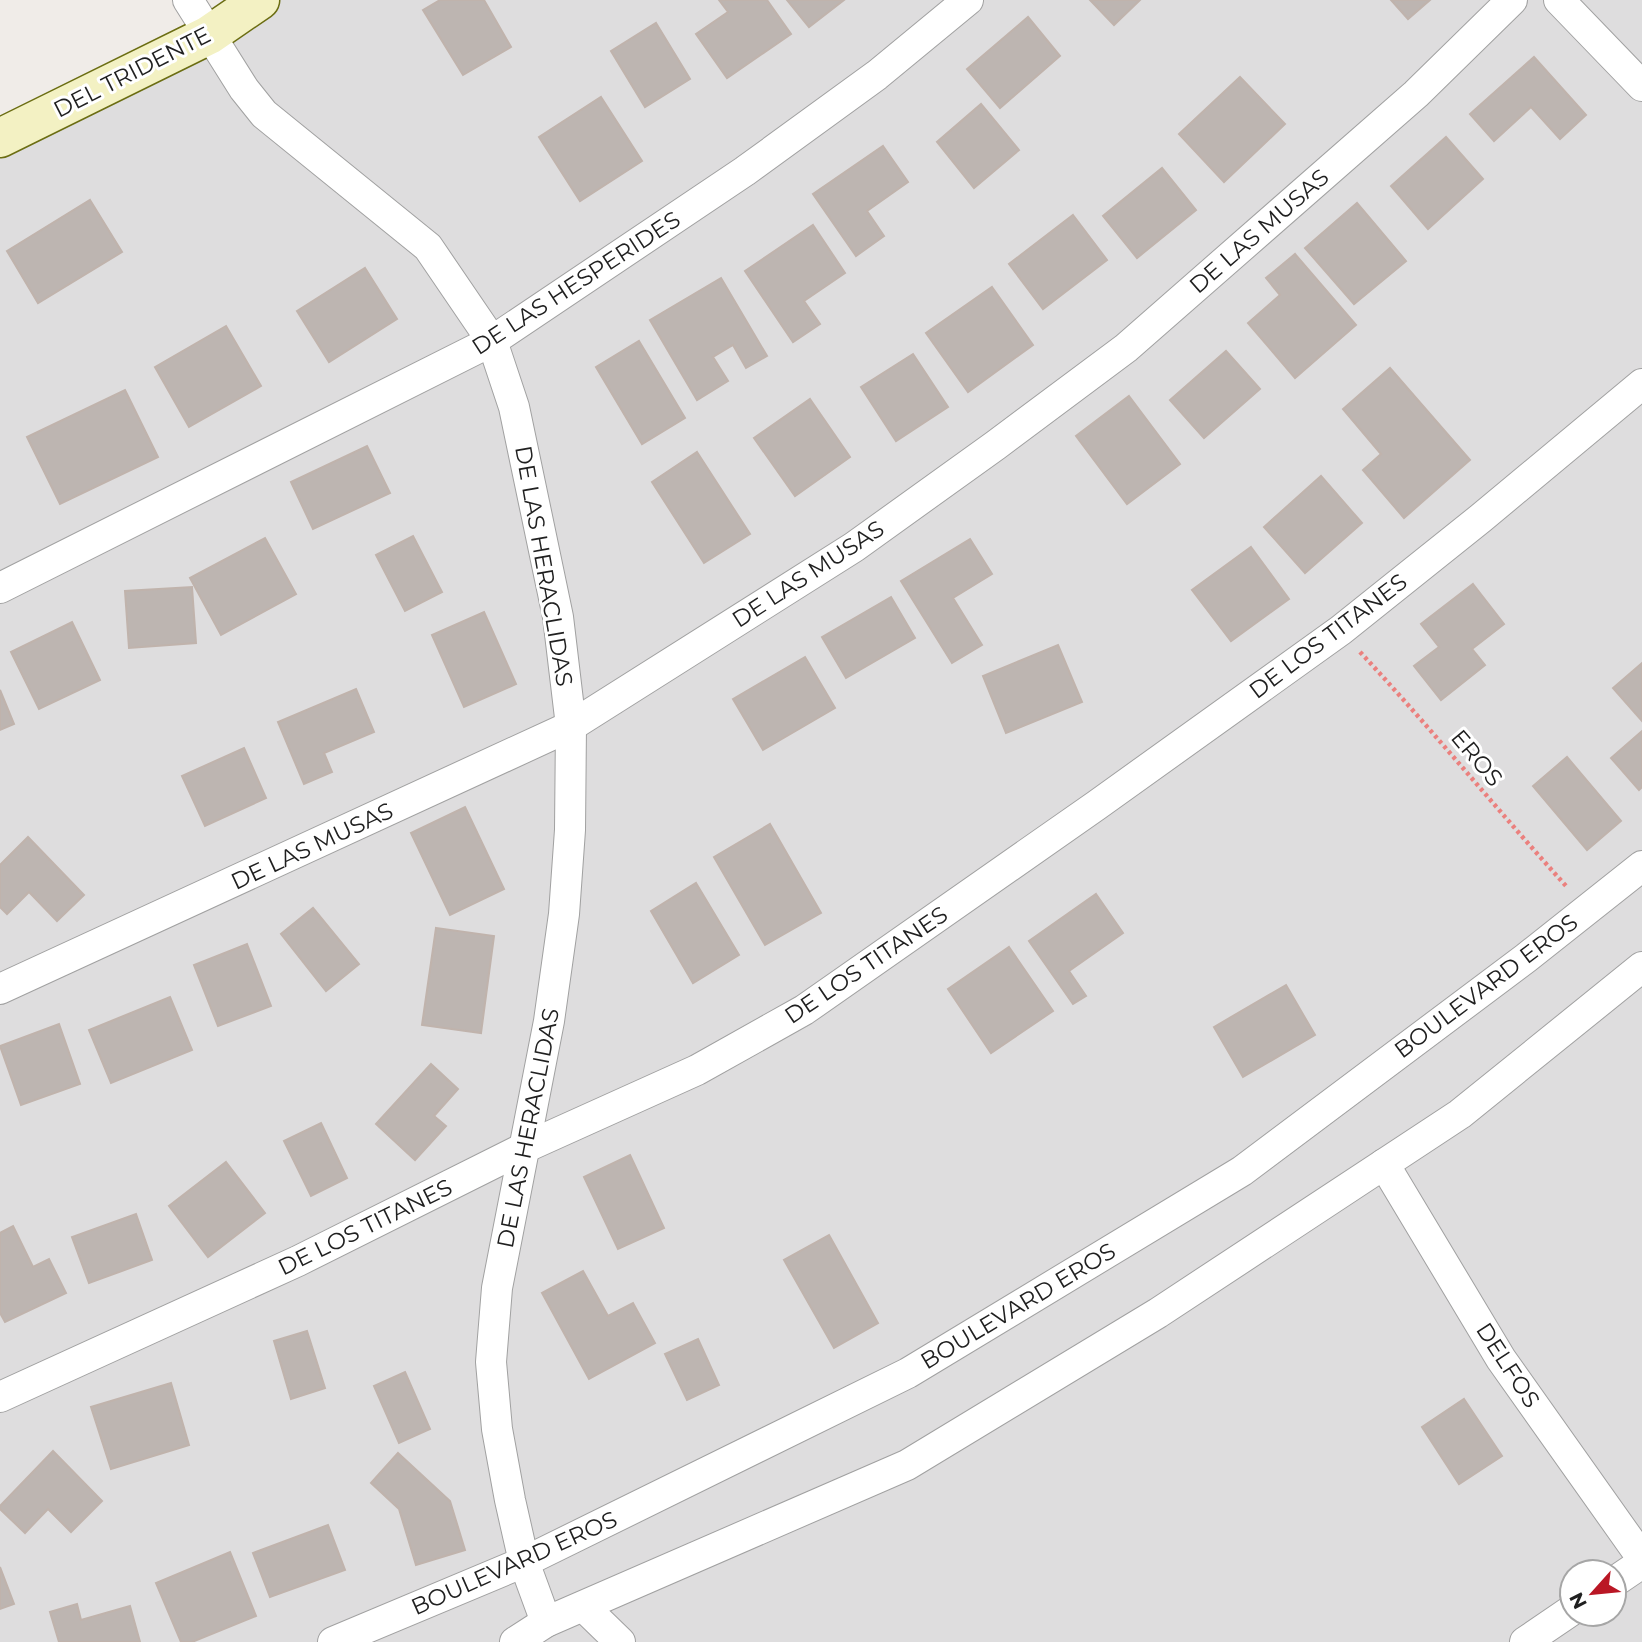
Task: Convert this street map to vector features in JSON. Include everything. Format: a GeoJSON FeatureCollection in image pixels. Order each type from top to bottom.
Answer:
{"type":"FeatureCollection","features":[{"type":"Feature","properties":{"kind":"main road","name":"DEL TRIDENTE"},"geometry":{"type":"LineString","coordinates":[[0,138],[209,35],[260,0]]}},
{"type":"Feature","properties":{"kind":"street","name":"DE LAS HERACLIDAS"},"geometry":{"type":"LineString","coordinates":[[188,0],[244,89],[264,114],[428,247],[492,341],[514,407],[558,617],[571,726],[570,830],[564,914],[549,1021],[497,1288],[491,1362],[497,1429],[510,1500],[524,1562],[546,1622]]}},
{"type":"Feature","properties":{"kind":"street","name":"DE LAS HESPERIDES"},"geometry":{"type":"LineString","coordinates":[[0,589],[492,341],[746,171],[877,75],[968,0]]}},
{"type":"Feature","properties":{"kind":"street","name":"DE LAS MUSAS"},"geometry":{"type":"LineString","coordinates":[[0,989],[571,726],[854,547],[1126,348],[1416,94],[1512,0]]}},
{"type":"Feature","properties":{"kind":"street"},"geometry":{"type":"LineString","coordinates":[[1559,0],[1642,86]]}},
{"type":"Feature","properties":{"kind":"street","name":"DE LOS TITANES"},"geometry":{"type":"LineString","coordinates":[[0,1396],[298,1261],[524,1148],[697,1070],[804,1010],[1341,630],[1642,384]]}},
{"type":"Feature","properties":{"kind":"street","name":"BOULEVARD EROS"},"geometry":{"type":"LineString","coordinates":[[333,1642],[524,1562],[908,1373],[1242,1171],[1526,958],[1642,866]]}},
{"type":"Feature","properties":{"kind":"street"},"geometry":{"type":"LineString","coordinates":[[515,1642],[546,1622],[907,1465],[1158,1313],[1460,1114],[1642,967]]}},
{"type":"Feature","properties":{"kind":"street","name":"DELFOS"},"geometry":{"type":"LineString","coordinates":[[1384,1164],[1501,1359],[1642,1560]]}},
{"type":"Feature","properties":{"kind":"street"},"geometry":{"type":"LineString","coordinates":[[1628,1571],[1642,1560]]}},
{"type":"Feature","properties":{"kind":"street"},"geometry":{"type":"LineString","coordinates":[[584,1607],[621,1642]]}},
{"type":"Feature","properties":{"kind":"street"},"geometry":{"type":"LineString","coordinates":[[1525,1642],[1558,1620]]}},
{"type":"Feature","properties":{"kind":"path","name":"EROS"},"geometry":{"type":"LineString","coordinates":[[1341,630],[1411,706],[1509,823],[1588,909]]}},
{"type":"Feature","properties":{"kind":"shaded area"},"geometry":{"type":"Polygon","coordinates":[[[256,0],[1642,0],[1642,1642],[0,1642],[0,138],[256,0]]]}},
{"type":"Feature","properties":{"kind":"building"},"geometry":{"type":"Polygon","coordinates":[[[440,0],[484,0],[511,47],[463,75],[423,10],[440,0]]]}},
{"type":"Feature","properties":{"kind":"building"},"geometry":{"type":"Polygon","coordinates":[[[719,0],[767,0],[791,34],[727,78],[696,34],[728,12],[719,0]]]}},
{"type":"Feature","properties":{"kind":"building"},"geometry":{"type":"Polygon","coordinates":[[[787,0],[844,0],[809,27],[787,0]]]}},
{"type":"Feature","properties":{"kind":"building"},"geometry":{"type":"Polygon","coordinates":[[[1090,0],[1140,0],[1114,25],[1090,0]]]}},
{"type":"Feature","properties":{"kind":"building"},"geometry":{"type":"Polygon","coordinates":[[[1391,0],[1430,0],[1408,19],[1391,0]]]}},
{"type":"Feature","properties":{"kind":"building"},"geometry":{"type":"Polygon","coordinates":[[[1028,17],[1060,56],[1000,108],[967,69],[1028,17]]]}},
{"type":"Feature","properties":{"kind":"building"},"geometry":{"type":"Polygon","coordinates":[[[656,23],[690,79],[645,107],[611,51],[656,23]]]}},
{"type":"Feature","properties":{"kind":"building"},"geometry":{"type":"Polygon","coordinates":[[[1534,57],[1586,115],[1560,139],[1531,107],[1494,141],[1470,114],[1534,57]]]}},
{"type":"Feature","properties":{"kind":"building"},"geometry":{"type":"Polygon","coordinates":[[[1240,77],[1285,124],[1224,182],[1179,134],[1240,77]]]}},
{"type":"Feature","properties":{"kind":"building"},"geometry":{"type":"Polygon","coordinates":[[[601,97],[642,161],[580,201],[539,137],[601,97]]]}},
{"type":"Feature","properties":{"kind":"building"},"geometry":{"type":"Polygon","coordinates":[[[981,104],[1019,150],[974,188],[937,142],[981,104]]]}},
{"type":"Feature","properties":{"kind":"building"},"geometry":{"type":"Polygon","coordinates":[[[1446,137],[1483,179],[1428,229],[1391,186],[1446,137]]]}},
{"type":"Feature","properties":{"kind":"building"},"geometry":{"type":"Polygon","coordinates":[[[883,146],[908,182],[867,211],[884,236],[856,256],[813,194],[883,146]]]}},
{"type":"Feature","properties":{"kind":"building"},"geometry":{"type":"Polygon","coordinates":[[[1162,168],[1196,210],[1137,258],[1103,216],[1162,168]]]}},
{"type":"Feature","properties":{"kind":"building"},"geometry":{"type":"Polygon","coordinates":[[[90,200],[122,252],[38,303],[7,251],[90,200]]]}},
{"type":"Feature","properties":{"kind":"building"},"geometry":{"type":"Polygon","coordinates":[[[1357,203],[1406,261],[1354,304],[1305,248],[1357,203]]]}},
{"type":"Feature","properties":{"kind":"building"},"geometry":{"type":"Polygon","coordinates":[[[1073,215],[1107,260],[1043,309],[1009,264],[1073,215]]]}},
{"type":"Feature","properties":{"kind":"building"},"geometry":{"type":"Polygon","coordinates":[[[813,225],[845,273],[804,301],[820,324],[793,342],[745,271],[813,225]]]}},
{"type":"Feature","properties":{"kind":"building"},"geometry":{"type":"Polygon","coordinates":[[[1295,254],[1356,325],[1295,378],[1248,323],[1280,295],[1266,278],[1295,254]]]}},
{"type":"Feature","properties":{"kind":"building"},"geometry":{"type":"Polygon","coordinates":[[[365,268],[397,319],[329,362],[297,311],[365,268]]]}},
{"type":"Feature","properties":{"kind":"building"},"geometry":{"type":"Polygon","coordinates":[[[721,278],[767,356],[746,368],[733,345],[713,357],[728,381],[697,400],[650,320],[721,278]]]}},
{"type":"Feature","properties":{"kind":"building"},"geometry":{"type":"Polygon","coordinates":[[[992,287],[1033,345],[968,392],[926,333],[992,287]]]}},
{"type":"Feature","properties":{"kind":"building"},"geometry":{"type":"Polygon","coordinates":[[[226,326],[261,386],[189,427],[155,367],[226,326]]]}},
{"type":"Feature","properties":{"kind":"building"},"geometry":{"type":"Polygon","coordinates":[[[639,341],[685,418],[642,444],[596,367],[639,341]]]}},
{"type":"Feature","properties":{"kind":"building"},"geometry":{"type":"Polygon","coordinates":[[[1226,351],[1260,389],[1204,438],[1170,400],[1226,351]]]}},
{"type":"Feature","properties":{"kind":"building"},"geometry":{"type":"Polygon","coordinates":[[[913,354],[948,407],[896,441],[861,387],[913,354]]]}},
{"type":"Feature","properties":{"kind":"building"},"geometry":{"type":"Polygon","coordinates":[[[1390,368],[1470,460],[1404,518],[1363,470],[1381,454],[1343,409],[1390,368]]]}},
{"type":"Feature","properties":{"kind":"building"},"geometry":{"type":"Polygon","coordinates":[[[125,390],[158,457],[60,504],[27,437],[125,390]]]}},
{"type":"Feature","properties":{"kind":"building"},"geometry":{"type":"Polygon","coordinates":[[[1129,396],[1180,464],[1127,504],[1076,436],[1129,396]]]}},
{"type":"Feature","properties":{"kind":"building"},"geometry":{"type":"Polygon","coordinates":[[[810,399],[850,457],[795,496],[754,438],[810,399]]]}},
{"type":"Feature","properties":{"kind":"building"},"geometry":{"type":"Polygon","coordinates":[[[367,446],[390,493],[313,529],[291,482],[367,446]]]}},
{"type":"Feature","properties":{"kind":"building"},"geometry":{"type":"Polygon","coordinates":[[[697,452],[750,534],[704,563],[652,482],[697,452]]]}},
{"type":"Feature","properties":{"kind":"building"},"geometry":{"type":"Polygon","coordinates":[[[1321,476],[1362,523],[1305,573],[1264,527],[1321,476]]]}},
{"type":"Feature","properties":{"kind":"building"},"geometry":{"type":"Polygon","coordinates":[[[413,536],[442,592],[405,611],[376,555],[413,536]]]}},
{"type":"Feature","properties":{"kind":"building"},"geometry":{"type":"Polygon","coordinates":[[[265,538],[296,594],[221,635],[190,578],[265,538]]]}},
{"type":"Feature","properties":{"kind":"building"},"geometry":{"type":"Polygon","coordinates":[[[970,539],[992,574],[953,598],[982,645],[952,663],[901,581],[970,539]]]}},
{"type":"Feature","properties":{"kind":"building"},"geometry":{"type":"Polygon","coordinates":[[[1251,547],[1289,599],[1231,641],[1192,590],[1251,547]]]}},
{"type":"Feature","properties":{"kind":"building"},"geometry":{"type":"Polygon","coordinates":[[[1473,584],[1504,624],[1472,649],[1485,665],[1441,700],[1414,666],[1439,647],[1421,624],[1473,584]]]}},
{"type":"Feature","properties":{"kind":"building"},"geometry":{"type":"Polygon","coordinates":[[[192,587],[196,643],[129,648],[125,591],[192,587]]]}},
{"type":"Feature","properties":{"kind":"building"},"geometry":{"type":"Polygon","coordinates":[[[891,597],[915,638],[846,678],[822,637],[891,597]]]}},
{"type":"Feature","properties":{"kind":"building"},"geometry":{"type":"Polygon","coordinates":[[[484,612],[516,684],[464,707],[432,635],[484,612]]]}},
{"type":"Feature","properties":{"kind":"building"},"geometry":{"type":"Polygon","coordinates":[[[72,622],[100,680],[39,709],[11,652],[72,622]]]}},
{"type":"Feature","properties":{"kind":"building"},"geometry":{"type":"Polygon","coordinates":[[[1058,645],[1082,702],[1006,733],[983,676],[1058,645]]]}},
{"type":"Feature","properties":{"kind":"building"},"geometry":{"type":"Polygon","coordinates":[[[805,657],[835,708],[763,750],[733,699],[805,657]]]}},
{"type":"Feature","properties":{"kind":"building"},"geometry":{"type":"Polygon","coordinates":[[[1642,663],[1642,721],[1613,688],[1642,663]]]}},
{"type":"Feature","properties":{"kind":"building"},"geometry":{"type":"Polygon","coordinates":[[[356,689],[374,732],[324,753],[332,772],[304,784],[278,722],[356,689]]]}},
{"type":"Feature","properties":{"kind":"building"},"geometry":{"type":"Polygon","coordinates":[[[0,690],[14,724],[0,730],[0,690]]]}},
{"type":"Feature","properties":{"kind":"building"},"geometry":{"type":"Polygon","coordinates":[[[1642,731],[1642,787],[1639,790],[1611,758],[1642,731]]]}},
{"type":"Feature","properties":{"kind":"building"},"geometry":{"type":"Polygon","coordinates":[[[244,748],[266,798],[205,826],[182,776],[244,748]]]}},
{"type":"Feature","properties":{"kind":"building"},"geometry":{"type":"Polygon","coordinates":[[[1567,757],[1621,821],[1587,850],[1533,786],[1567,757]]]}},
{"type":"Feature","properties":{"kind":"building"},"geometry":{"type":"Polygon","coordinates":[[[465,807],[504,889],[450,915],[411,833],[465,807]]]}},
{"type":"Feature","properties":{"kind":"building"},"geometry":{"type":"Polygon","coordinates":[[[770,824],[821,913],[765,945],[714,857],[770,824]]]}},
{"type":"Feature","properties":{"kind":"building"},"geometry":{"type":"Polygon","coordinates":[[[28,837],[84,895],[57,921],[29,892],[7,914],[0,907],[0,865],[28,837]]]}},
{"type":"Feature","properties":{"kind":"building"},"geometry":{"type":"Polygon","coordinates":[[[696,883],[739,955],[693,983],[651,911],[696,883]]]}},
{"type":"Feature","properties":{"kind":"building"},"geometry":{"type":"Polygon","coordinates":[[[1096,894],[1123,933],[1069,971],[1086,996],[1073,1004],[1029,941],[1096,894]]]}},
{"type":"Feature","properties":{"kind":"building"},"geometry":{"type":"Polygon","coordinates":[[[313,908],[359,964],[326,991],[281,934],[313,908]]]}},
{"type":"Feature","properties":{"kind":"building"},"geometry":{"type":"Polygon","coordinates":[[[436,928],[494,936],[481,1033],[422,1025],[436,928]]]}},
{"type":"Feature","properties":{"kind":"building"},"geometry":{"type":"Polygon","coordinates":[[[247,944],[271,1006],[218,1026],[194,965],[247,944]]]}},
{"type":"Feature","properties":{"kind":"building"},"geometry":{"type":"Polygon","coordinates":[[[1009,947],[1053,1011],[991,1053],[948,989],[1009,947]]]}},
{"type":"Feature","properties":{"kind":"building"},"geometry":{"type":"Polygon","coordinates":[[[1286,985],[1315,1035],[1243,1077],[1214,1027],[1286,985]]]}},
{"type":"Feature","properties":{"kind":"building"},"geometry":{"type":"Polygon","coordinates":[[[170,997],[192,1050],[111,1083],[89,1030],[170,997]]]}},
{"type":"Feature","properties":{"kind":"building"},"geometry":{"type":"Polygon","coordinates":[[[59,1024],[80,1084],[21,1105],[0,1046],[59,1024]]]}},
{"type":"Feature","properties":{"kind":"building"},"geometry":{"type":"Polygon","coordinates":[[[431,1064],[458,1089],[434,1116],[446,1126],[415,1160],[376,1124],[431,1064]]]}},
{"type":"Feature","properties":{"kind":"building"},"geometry":{"type":"Polygon","coordinates":[[[321,1123],[347,1178],[311,1196],[284,1141],[321,1123]]]}},
{"type":"Feature","properties":{"kind":"building"},"geometry":{"type":"Polygon","coordinates":[[[630,1155],[664,1228],[618,1249],[584,1177],[630,1155]]]}},
{"type":"Feature","properties":{"kind":"building"},"geometry":{"type":"Polygon","coordinates":[[[226,1162],[265,1213],[208,1257],[169,1206],[226,1162]]]}},
{"type":"Feature","properties":{"kind":"building"},"geometry":{"type":"Polygon","coordinates":[[[136,1214],[152,1260],[89,1283],[72,1237],[136,1214]]]}},
{"type":"Feature","properties":{"kind":"building"},"geometry":{"type":"Polygon","coordinates":[[[13,1226],[33,1267],[49,1259],[66,1293],[5,1322],[0,1313],[0,1233],[13,1226]]]}},
{"type":"Feature","properties":{"kind":"building"},"geometry":{"type":"Polygon","coordinates":[[[829,1235],[878,1323],[834,1348],[784,1260],[829,1235]]]}},
{"type":"Feature","properties":{"kind":"building"},"geometry":{"type":"Polygon","coordinates":[[[583,1271],[608,1316],[633,1303],[655,1343],[589,1379],[542,1293],[583,1271]]]}},
{"type":"Feature","properties":{"kind":"building"},"geometry":{"type":"Polygon","coordinates":[[[307,1331],[325,1388],[291,1399],[274,1341],[307,1331]]]}},
{"type":"Feature","properties":{"kind":"building"},"geometry":{"type":"Polygon","coordinates":[[[698,1339],[719,1385],[687,1400],[665,1354],[698,1339]]]}},
{"type":"Feature","properties":{"kind":"building"},"geometry":{"type":"Polygon","coordinates":[[[405,1372],[430,1429],[399,1443],[374,1386],[405,1372]]]}},
{"type":"Feature","properties":{"kind":"building"},"geometry":{"type":"Polygon","coordinates":[[[171,1383],[189,1445],[111,1469],[91,1407],[171,1383]]]}},
{"type":"Feature","properties":{"kind":"building"},"geometry":{"type":"Polygon","coordinates":[[[1464,1399],[1502,1456],[1459,1484],[1422,1427],[1464,1399]]]}},
{"type":"Feature","properties":{"kind":"building"},"geometry":{"type":"Polygon","coordinates":[[[53,1451],[102,1501],[71,1532],[48,1509],[25,1533],[0,1506],[53,1451]]]}},
{"type":"Feature","properties":{"kind":"building"},"geometry":{"type":"Polygon","coordinates":[[[398,1453],[450,1501],[465,1550],[416,1565],[399,1509],[371,1483],[398,1453]]]}},
{"type":"Feature","properties":{"kind":"building"},"geometry":{"type":"Polygon","coordinates":[[[328,1525],[345,1570],[270,1597],[253,1553],[328,1525]]]}},
{"type":"Feature","properties":{"kind":"building"},"geometry":{"type":"Polygon","coordinates":[[[230,1552],[256,1616],[192,1642],[181,1642],[156,1583],[230,1552]]]}},
{"type":"Feature","properties":{"kind":"building"},"geometry":{"type":"Polygon","coordinates":[[[0,1567],[14,1604],[0,1609],[0,1567]]]}},
{"type":"Feature","properties":{"kind":"building"},"geometry":{"type":"Polygon","coordinates":[[[77,1604],[81,1620],[130,1606],[140,1642],[59,1642],[50,1612],[77,1604]]]}}]}
